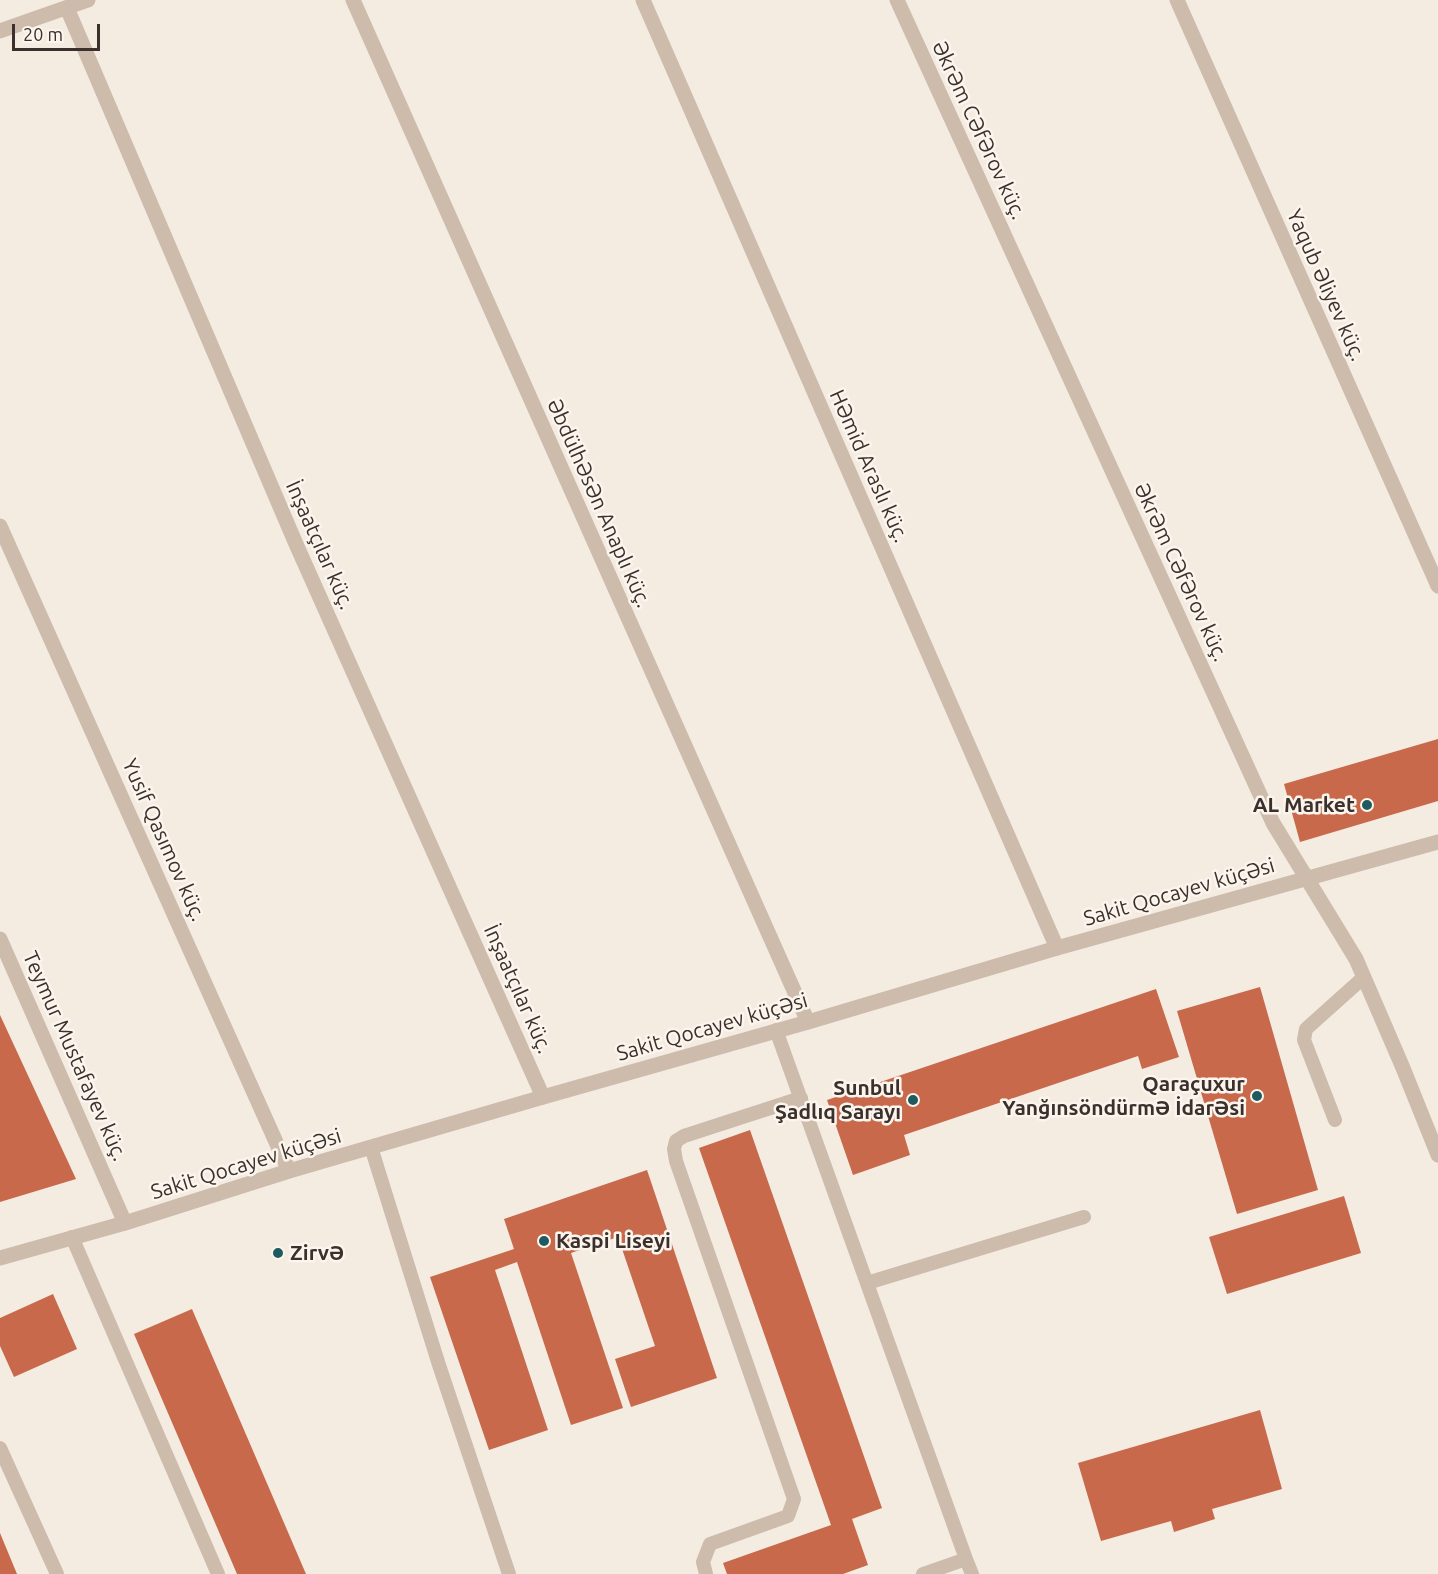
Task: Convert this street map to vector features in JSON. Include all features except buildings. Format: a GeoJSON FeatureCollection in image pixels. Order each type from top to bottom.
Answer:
{"type":"FeatureCollection","features":[{"type":"Feature","properties":{"kind":"street"},"geometry":{"type":"LineString","coordinates":[[0,31],[88,0]]}},
{"type":"Feature","properties":{"kind":"street","name":"Əbdülhəsən Anaplı küç."},"geometry":{"type":"LineString","coordinates":[[353,0],[808,1022]]}},
{"type":"Feature","properties":{"kind":"street","name":"Həmid Araslı küç."},"geometry":{"type":"LineString","coordinates":[[643,0],[1057,948]]}},
{"type":"Feature","properties":{"kind":"street","name":"Əkrəm Cəfərov küç."},"geometry":{"type":"LineString","coordinates":[[897,0],[1273,823],[1356,959],[1438,1155]]}},
{"type":"Feature","properties":{"kind":"street","name":"Yaqub Əliyev küç."},"geometry":{"type":"LineString","coordinates":[[1178,0],[1438,586]]}},
{"type":"Feature","properties":{"kind":"street","name":"İnşaatçılar küç."},"geometry":{"type":"LineString","coordinates":[[67,8],[296,544],[543,1096]]}},
{"type":"Feature","properties":{"kind":"street","name":"Yusif Qasımov küç."},"geometry":{"type":"LineString","coordinates":[[0,526],[289,1171]]}},
{"type":"Feature","properties":{"kind":"street","name":"Sakit Qocayev küçəsi"},"geometry":{"type":"LineString","coordinates":[[0,1258],[543,1096],[808,1022],[1057,948],[1438,842]]}},
{"type":"Feature","properties":{"kind":"street","name":"Teymur Mustafayev küç."},"geometry":{"type":"LineString","coordinates":[[0,939],[125,1222]]}},
{"type":"Feature","properties":{"kind":"lane"},"geometry":{"type":"LineString","coordinates":[[1335,1120],[1304,1040],[1306,1029],[1364,977]]}},
{"type":"Feature","properties":{"kind":"lane"},"geometry":{"type":"LineString","coordinates":[[776,1030],[972,1574]]}},
{"type":"Feature","properties":{"kind":"lane"},"geometry":{"type":"LineString","coordinates":[[706,1574],[703,1562],[710,1544],[788,1516],[794,1499],[676,1161],[674,1149],[676,1141],[684,1136],[801,1098]]}},
{"type":"Feature","properties":{"kind":"lane"},"geometry":{"type":"LineString","coordinates":[[371,1147],[438,1365],[509,1574]]}},
{"type":"Feature","properties":{"kind":"lane"},"geometry":{"type":"LineString","coordinates":[[867,1283],[1084,1217]]}},
{"type":"Feature","properties":{"kind":"lane"},"geometry":{"type":"LineString","coordinates":[[72,1238],[218,1574]]}},
{"type":"Feature","properties":{"kind":"lane"},"geometry":{"type":"LineString","coordinates":[[0,1448],[57,1574]]}},
{"type":"Feature","properties":{"kind":"lane"},"geometry":{"type":"LineString","coordinates":[[923,1574],[966,1559]]}},
{"type":"Feature","properties":{"kind":"place","name":"AL Market"},"geometry":{"type":"Point","coordinates":[1367,805]}},
{"type":"Feature","properties":{"kind":"place","name":"Qaraçuxur Yanğınsöndürmə İdarəsi"},"geometry":{"type":"Point","coordinates":[1257,1096]}},
{"type":"Feature","properties":{"kind":"place","name":"Sunbul Şadlıq Sarayı"},"geometry":{"type":"Point","coordinates":[913,1100]}},
{"type":"Feature","properties":{"kind":"place","name":"Kaspi Liseyi"},"geometry":{"type":"Point","coordinates":[544,1241]}},
{"type":"Feature","properties":{"kind":"place","name":"Zirvə"},"geometry":{"type":"Point","coordinates":[278,1253]}}]}
